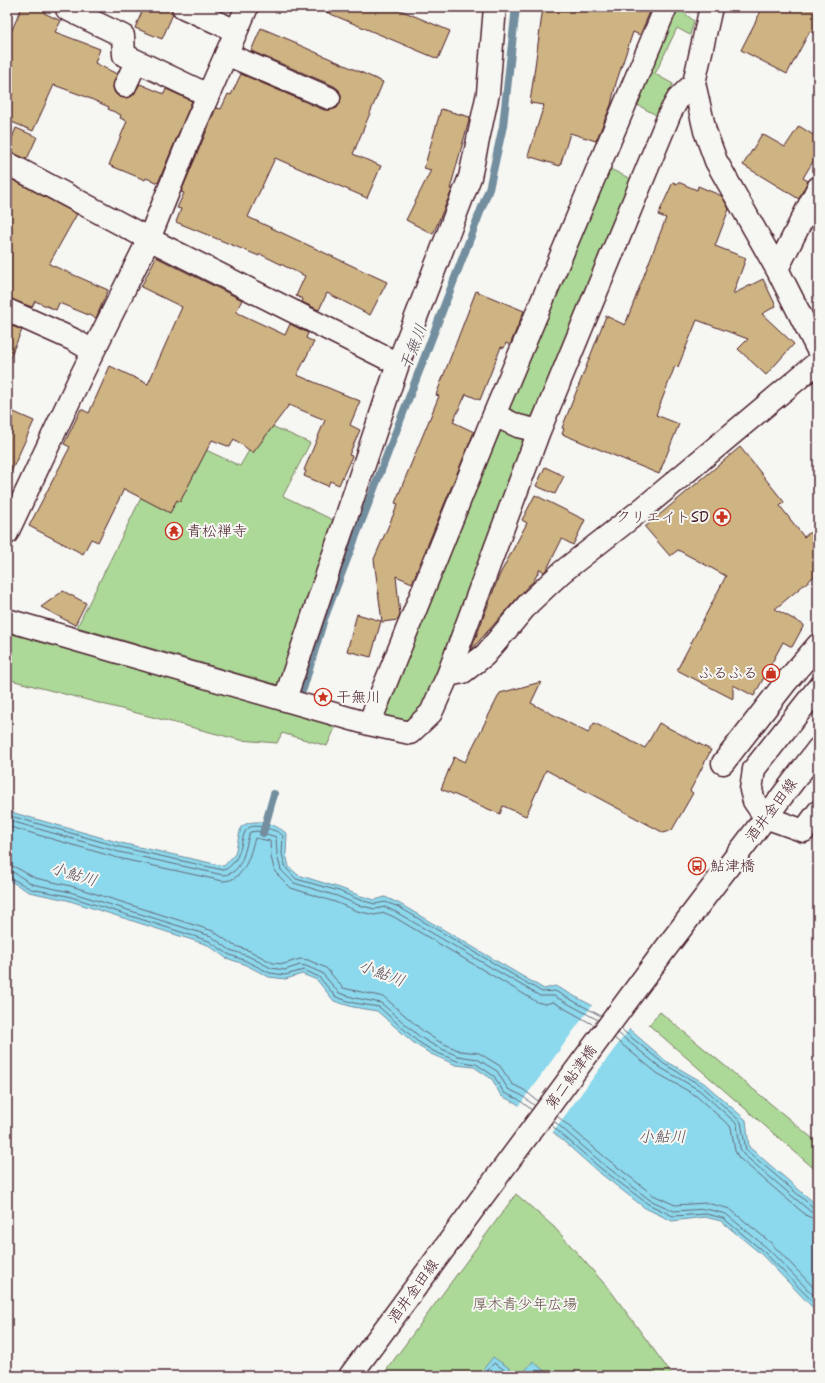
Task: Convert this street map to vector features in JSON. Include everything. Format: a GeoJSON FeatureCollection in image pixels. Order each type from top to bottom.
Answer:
{"type":"FeatureCollection","features":[{"type":"Feature","properties":{"kind":"street"},"geometry":{"type":"LineString","coordinates":[[183,7],[236,31]]}},
{"type":"Feature","properties":{"kind":"street"},"geometry":{"type":"LineString","coordinates":[[7,533],[93,351],[149,239],[208,95],[247,7]]}},
{"type":"Feature","properties":{"kind":"street"},"geometry":{"type":"LineString","coordinates":[[285,699],[398,364],[470,177],[488,93],[495,7]]}},
{"type":"Feature","properties":{"kind":"street"},"geometry":{"type":"LineString","coordinates":[[369,724],[494,415],[666,7]]}},
{"type":"Feature","properties":{"kind":"street"},"geometry":{"type":"LineString","coordinates":[[710,8],[694,83],[705,131],[716,162],[777,269],[818,350]]}},
{"type":"Feature","properties":{"kind":"street"},"geometry":{"type":"LineString","coordinates":[[67,9],[123,36],[124,55],[208,95]]}},
{"type":"Feature","properties":{"kind":"street"},"geometry":{"type":"LineString","coordinates":[[226,54],[329,98]]}},
{"type":"Feature","properties":{"kind":"street"},"geometry":{"type":"LineString","coordinates":[[125,86],[136,62]]}},
{"type":"Feature","properties":{"kind":"street"},"geometry":{"type":"LineString","coordinates":[[7,620],[369,724],[410,734],[431,713],[448,675],[539,431],[670,113],[678,99],[694,83]]}},
{"type":"Feature","properties":{"kind":"street"},"geometry":{"type":"LineString","coordinates":[[7,163],[149,239],[398,364]]}},
{"type":"Feature","properties":{"kind":"street"},"geometry":{"type":"LineString","coordinates":[[777,269],[818,188]]}},
{"type":"Feature","properties":{"kind":"street"},"geometry":{"type":"LineString","coordinates":[[7,310],[72,339],[93,351]]}},
{"type":"Feature","properties":{"kind":"street"},"geometry":{"type":"LineString","coordinates":[[448,675],[463,672],[485,655],[529,603],[562,572],[641,510],[818,362]]}},
{"type":"Feature","properties":{"kind":"street"},"geometry":{"type":"LineString","coordinates":[[494,415],[518,426],[539,431]]}},
{"type":"Feature","properties":{"kind":"street"},"geometry":{"type":"LineString","coordinates":[[723,763],[786,682],[818,645]]}},
{"type":"Feature","properties":{"kind":"street"},"geometry":{"type":"LineString","coordinates":[[818,688],[754,769],[751,790],[754,801],[765,817],[804,831],[818,812]]}},
{"type":"Feature","properties":{"kind":"street","name":"酒井金田線"},"geometry":{"type":"LineString","coordinates":[[666,948],[818,749]]}},
{"type":"Feature","properties":{"kind":"street","name":"第二鮎津橋"},"geometry":{"type":"LineString","coordinates":[[476,1206],[666,948]]}},
{"type":"Feature","properties":{"kind":"street","name":"酒井金田線"},"geometry":{"type":"LineString","coordinates":[[350,1376],[476,1206]]}},
{"type":"Feature","properties":{"kind":"green space"},"geometry":{"type":"Polygon","coordinates":[[[677,7],[694,21],[690,35],[677,28],[655,74],[673,84],[658,116],[632,102],[677,7]]]}},
{"type":"Feature","properties":{"kind":"green space"},"geometry":{"type":"Polygon","coordinates":[[[608,168],[631,179],[575,331],[531,418],[508,410],[608,168]]]}},
{"type":"Feature","properties":{"kind":"green space","name":"青松禅寺"},"geometry":{"type":"Polygon","coordinates":[[[265,423],[310,443],[283,496],[337,522],[285,687],[77,627],[145,490],[204,449],[240,466],[265,423]]]}},
{"type":"Feature","properties":{"kind":"green space"},"geometry":{"type":"Polygon","coordinates":[[[503,425],[532,434],[421,711],[411,722],[380,714],[503,425]]]}},
{"type":"Feature","properties":{"kind":"green space"},"geometry":{"type":"Polygon","coordinates":[[[7,628],[311,716],[335,728],[327,746],[282,733],[277,743],[240,740],[7,679],[7,628]]]}},
{"type":"Feature","properties":{"kind":"green space"},"geometry":{"type":"Polygon","coordinates":[[[660,1012],[818,1143],[818,1172],[649,1025],[660,1012]]]}},
{"type":"Feature","properties":{"kind":"green space","name":"厚木青少年広場"},"geometry":{"type":"Polygon","coordinates":[[[516,1194],[554,1227],[610,1290],[673,1376],[382,1376],[516,1194]]]}},
{"type":"Feature","properties":{"kind":"water","name":"小鮎川"},"geometry":{"type":"Polygon","coordinates":[[[7,811],[121,843],[224,866],[235,854],[241,827],[252,822],[271,824],[287,834],[286,854],[289,867],[298,875],[375,900],[385,897],[400,904],[544,989],[555,986],[591,1005],[629,1029],[666,1061],[704,1083],[746,1120],[749,1147],[818,1206],[818,1313],[761,1254],[721,1221],[705,1217],[672,1221],[645,1208],[596,1170],[553,1132],[516,1103],[501,1096],[492,1079],[474,1067],[456,1065],[431,1054],[415,1044],[377,1011],[353,1007],[334,1001],[317,980],[302,974],[286,979],[269,977],[244,964],[226,958],[208,945],[67,900],[29,892],[7,879],[7,811]]]}},
{"type":"Feature","properties":{"kind":"water"},"geometry":{"type":"Polygon","coordinates":[[[493,1357],[521,1376],[478,1376],[493,1357]]]}},
{"type":"Feature","properties":{"kind":"water"},"geometry":{"type":"Polygon","coordinates":[[[533,1361],[550,1376],[521,1376],[533,1361]]]}},
{"type":"Feature","properties":{"kind":"pier"},"geometry":{"type":"Polygon","coordinates":[[[593,1004],[630,1028],[552,1133],[518,1107],[593,1004]]]}},
{"type":"Feature","properties":{"kind":"building"},"geometry":{"type":"Polygon","coordinates":[[[22,7],[47,7],[44,13],[61,21],[55,32],[100,49],[95,63],[117,74],[113,88],[119,97],[126,98],[132,96],[140,84],[164,94],[166,89],[192,101],[158,183],[146,178],[145,180],[109,165],[127,121],[120,118],[121,115],[108,109],[109,107],[84,96],[54,85],[33,131],[7,120],[7,41],[22,7]]]}},
{"type":"Feature","properties":{"kind":"building"},"geometry":{"type":"Polygon","coordinates":[[[144,7],[171,7],[173,14],[162,39],[135,28],[144,7]]]}},
{"type":"Feature","properties":{"kind":"building"},"geometry":{"type":"Polygon","coordinates":[[[314,7],[393,7],[450,31],[438,59],[314,7]]]}},
{"type":"Feature","properties":{"kind":"building"},"geometry":{"type":"Polygon","coordinates":[[[543,7],[652,7],[640,35],[633,32],[616,83],[611,105],[596,141],[570,133],[560,166],[528,156],[544,105],[530,103],[543,7]]]}},
{"type":"Feature","properties":{"kind":"building"},"geometry":{"type":"Polygon","coordinates":[[[763,7],[818,7],[818,36],[810,31],[787,74],[741,50],[763,7]]]}},
{"type":"Feature","properties":{"kind":"building"},"geometry":{"type":"Polygon","coordinates":[[[261,28],[383,82],[353,154],[381,166],[367,198],[275,158],[248,217],[387,282],[370,315],[327,293],[319,310],[302,302],[303,299],[296,296],[305,276],[260,254],[259,256],[176,222],[181,209],[177,208],[184,193],[181,192],[216,108],[221,109],[228,94],[231,95],[241,74],[324,110],[337,108],[340,103],[341,96],[339,90],[334,86],[251,51],[261,28]]]}},
{"type":"Feature","properties":{"kind":"building"},"geometry":{"type":"Polygon","coordinates":[[[441,109],[470,117],[450,189],[452,190],[433,234],[406,220],[431,170],[424,168],[441,109]]]}},
{"type":"Feature","properties":{"kind":"building"},"geometry":{"type":"Polygon","coordinates":[[[799,126],[818,138],[818,153],[803,178],[808,181],[799,199],[743,165],[762,134],[785,147],[799,126]]]}},
{"type":"Feature","properties":{"kind":"building"},"geometry":{"type":"Polygon","coordinates":[[[16,128],[37,137],[27,159],[7,151],[16,128]]]}},
{"type":"Feature","properties":{"kind":"building"},"geometry":{"type":"Polygon","coordinates":[[[7,177],[77,214],[49,264],[108,290],[96,318],[59,303],[56,310],[35,301],[32,307],[7,298],[7,177]]]}},
{"type":"Feature","properties":{"kind":"building"},"geometry":{"type":"Polygon","coordinates":[[[673,182],[677,184],[678,182],[697,190],[698,186],[722,196],[729,209],[715,246],[746,258],[733,294],[763,279],[776,306],[762,314],[794,344],[766,375],[738,349],[748,339],[697,320],[678,367],[675,366],[656,415],[679,424],[659,474],[562,434],[564,429],[562,428],[606,316],[625,325],[666,218],[658,215],[673,182]]]}},
{"type":"Feature","properties":{"kind":"building"},"geometry":{"type":"Polygon","coordinates":[[[156,257],[242,300],[236,312],[285,335],[290,324],[308,333],[306,338],[314,342],[297,375],[360,401],[350,425],[360,430],[349,455],[352,456],[339,485],[330,481],[328,486],[304,476],[306,471],[304,470],[325,420],[289,405],[253,453],[234,439],[230,447],[212,440],[180,502],[177,500],[170,513],[124,489],[98,542],[91,539],[83,554],[29,526],[70,447],[64,444],[81,409],[89,413],[110,366],[148,384],[182,307],[141,287],[156,257]]]}},
{"type":"Feature","properties":{"kind":"building"},"geometry":{"type":"Polygon","coordinates":[[[476,291],[524,311],[510,345],[506,343],[504,348],[501,347],[480,400],[466,394],[453,422],[474,432],[412,583],[396,576],[400,615],[398,620],[382,622],[374,559],[398,504],[395,503],[439,396],[436,395],[476,291]]]}},
{"type":"Feature","properties":{"kind":"building"},"geometry":{"type":"Polygon","coordinates":[[[7,324],[22,330],[7,364],[7,324]]]}},
{"type":"Feature","properties":{"kind":"building"},"geometry":{"type":"Polygon","coordinates":[[[7,409],[34,421],[7,481],[7,409]]]}},
{"type":"Feature","properties":{"kind":"building","name":"クリエイトSD"},"geometry":{"type":"Polygon","coordinates":[[[740,447],[784,502],[780,506],[804,537],[818,526],[818,573],[775,609],[804,625],[792,647],[783,642],[754,696],[733,685],[733,699],[677,670],[726,576],[678,550],[670,556],[645,527],[740,447]]]}},
{"type":"Feature","properties":{"kind":"building"},"geometry":{"type":"Polygon","coordinates":[[[545,467],[564,476],[555,494],[536,486],[545,467]]]}},
{"type":"Feature","properties":{"kind":"building"},"geometry":{"type":"Polygon","coordinates":[[[535,495],[585,520],[573,545],[562,539],[547,569],[544,572],[540,569],[533,582],[471,650],[499,576],[527,523],[522,520],[535,495]]]}},
{"type":"Feature","properties":{"kind":"building"},"geometry":{"type":"Polygon","coordinates":[[[63,591],[86,603],[75,625],[41,607],[63,591]]]}},
{"type":"Feature","properties":{"kind":"building"},"geometry":{"type":"Polygon","coordinates":[[[357,614],[381,621],[371,657],[347,651],[357,614]]]}},
{"type":"Feature","properties":{"kind":"building"},"geometry":{"type":"Polygon","coordinates":[[[541,682],[531,703],[588,733],[594,723],[645,748],[659,723],[711,750],[690,791],[693,793],[672,830],[664,833],[546,770],[526,816],[503,806],[500,814],[441,789],[454,757],[465,762],[500,693],[541,682]]]}},
{"type":"Feature","properties":{"kind":"waterway","name":"干無川"},"geometry":{"type":"LineString","coordinates":[[303,689],[324,619],[489,189],[503,126],[516,7]]}},
{"type":"Feature","properties":{"kind":"waterway","name":"干無川"},"geometry":{"type":"LineString","coordinates":[[263,833],[274,794]]}},
{"type":"Feature","properties":{"kind":"place","name":"クリエイトSD"},"geometry":{"type":"Point","coordinates":[722,517]}},
{"type":"Feature","properties":{"kind":"place","name":"青松禅寺"},"geometry":{"type":"Point","coordinates":[174,531]}},
{"type":"Feature","properties":{"kind":"place","name":"ふるふる"},"geometry":{"type":"Point","coordinates":[771,673]}},
{"type":"Feature","properties":{"kind":"place","name":"干無川"},"geometry":{"type":"Point","coordinates":[323,697]}},
{"type":"Feature","properties":{"kind":"place","name":"鮎津橋"},"geometry":{"type":"Point","coordinates":[697,866]}}]}
